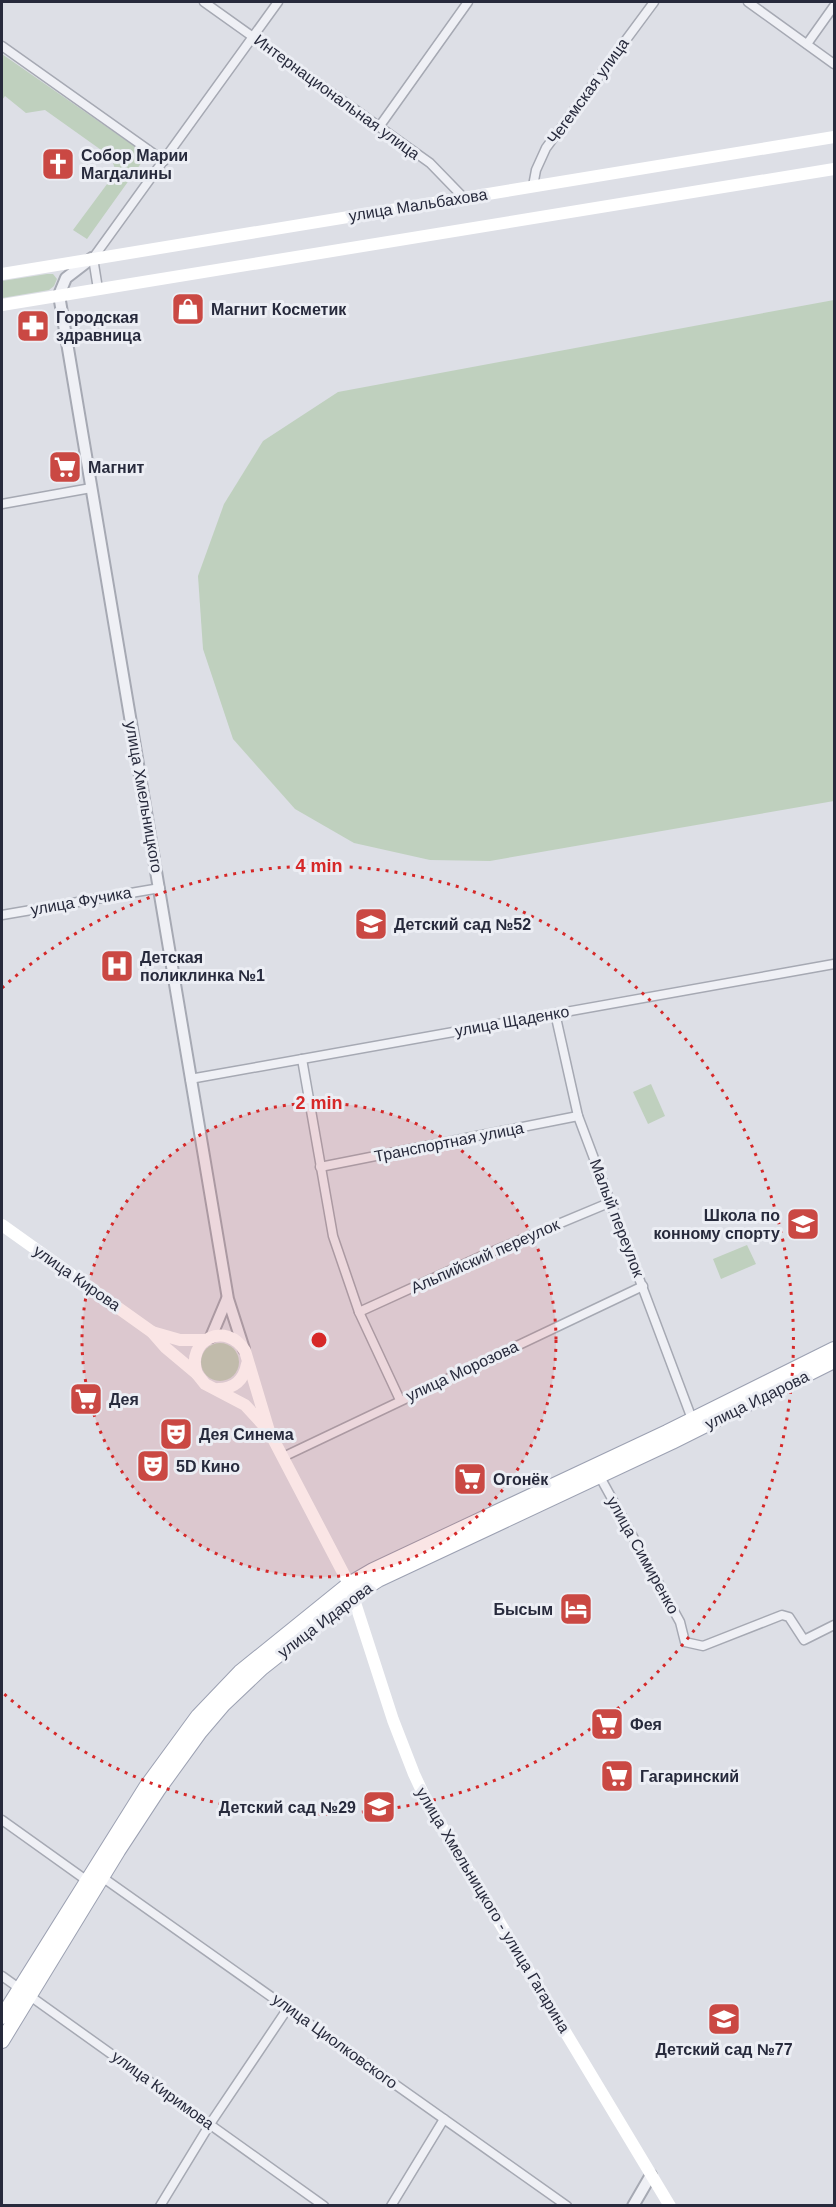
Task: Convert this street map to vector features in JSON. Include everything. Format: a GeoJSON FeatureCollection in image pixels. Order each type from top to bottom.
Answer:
{"type":"FeatureCollection","features":[{"type":"Feature","properties":{"kind":"main road","name":"улица Мальбахова"},"geometry":{"type":"LineString","coordinates":[[2,274],[834,137]]}},
{"type":"Feature","properties":{"kind":"main road","name":"улица Мальбахова"},"geometry":{"type":"LineString","coordinates":[[2,305],[834,169]]}},
{"type":"Feature","properties":{"kind":"main road","name":"улица Кирова"},"geometry":{"type":"LineString","coordinates":[[2,1225],[152,1332]]}},
{"type":"Feature","properties":{"kind":"main road"},"geometry":{"type":"LineString","coordinates":[[152,1332],[180,1340],[209,1339]]}},
{"type":"Feature","properties":{"kind":"main road"},"geometry":{"type":"LineString","coordinates":[[152,1332],[205,1384],[244,1405],[269,1431],[351,1590]]}},
{"type":"Feature","properties":{"kind":"main road"},"geometry":{"type":"LineString","coordinates":[[197,1374],[195,1355],[201,1344],[209,1339],[218,1336],[231,1338],[242,1346],[265,1412],[269,1431]]}},
{"type":"Feature","properties":{"kind":"main road","name":"улица Идарова"},"geometry":{"type":"LineString","coordinates":[[2,2041],[25,1991],[86,1880],[146,1787],[198,1716],[240,1672],[351,1590],[420,1547],[692,1419],[834,1349]]}},
{"type":"Feature","properties":{"kind":"main road"},"geometry":{"type":"LineString","coordinates":[[216,1389],[229,1388],[240,1381],[246,1358]]}},
{"type":"Feature","properties":{"kind":"main road","name":"улица Идарова"},"geometry":{"type":"LineString","coordinates":[[2,2017],[25,1991],[179,1758],[223,1705],[351,1590],[378,1580],[600,1477],[834,1361]]}},
{"type":"Feature","properties":{"kind":"main road","name":"улица Хмельницкого - улица Гагарина"},"geometry":{"type":"LineString","coordinates":[[351,1590],[396,1728],[427,1802],[670,2205]]}},
{"type":"Feature","properties":{"kind":"street","name":"Интернациональная улица"},"geometry":{"type":"LineString","coordinates":[[204,2],[430,163],[464,198]]}},
{"type":"Feature","properties":{"kind":"street"},"geometry":{"type":"LineString","coordinates":[[59,295],[66,278],[93,258],[278,2]]}},
{"type":"Feature","properties":{"kind":"street"},"geometry":{"type":"LineString","coordinates":[[379,127],[468,2]]}},
{"type":"Feature","properties":{"kind":"street","name":"Чегемская улица"},"geometry":{"type":"LineString","coordinates":[[533,186],[536,170],[546,148],[654,2]]}},
{"type":"Feature","properties":{"kind":"street"},"geometry":{"type":"LineString","coordinates":[[748,2],[834,64]]}},
{"type":"Feature","properties":{"kind":"street"},"geometry":{"type":"LineString","coordinates":[[807,44],[834,6]]}},
{"type":"Feature","properties":{"kind":"street"},"geometry":{"type":"LineString","coordinates":[[2,46],[164,161]]}},
{"type":"Feature","properties":{"kind":"street"},"geometry":{"type":"LineString","coordinates":[[93,258],[98,289]]}},
{"type":"Feature","properties":{"kind":"street"},"geometry":{"type":"LineString","coordinates":[[55,265],[66,278]]}},
{"type":"Feature","properties":{"kind":"street","name":"улица Хмельницкого"},"geometry":{"type":"LineString","coordinates":[[59,295],[228,1299],[246,1358]]}},
{"type":"Feature","properties":{"kind":"street"},"geometry":{"type":"LineString","coordinates":[[2,504],[91,488]]}},
{"type":"Feature","properties":{"kind":"street","name":"улица Фучика"},"geometry":{"type":"LineString","coordinates":[[2,915],[160,888]]}},
{"type":"Feature","properties":{"kind":"street","name":"улица Щаденко"},"geometry":{"type":"LineString","coordinates":[[190,1078],[834,964]]}},
{"type":"Feature","properties":{"kind":"street","name":"Малый переулок"},"geometry":{"type":"LineString","coordinates":[[555,1013],[578,1116],[692,1419]]}},
{"type":"Feature","properties":{"kind":"street"},"geometry":{"type":"LineString","coordinates":[[302,1059],[333,1236],[359,1312],[400,1400]]}},
{"type":"Feature","properties":{"kind":"street","name":"Транспортная улица"},"geometry":{"type":"LineString","coordinates":[[320,1167],[578,1116]]}},
{"type":"Feature","properties":{"kind":"street","name":"Альпийский переулок"},"geometry":{"type":"LineString","coordinates":[[359,1312],[484,1255],[611,1202]]}},
{"type":"Feature","properties":{"kind":"street","name":"улица Морозова"},"geometry":{"type":"LineString","coordinates":[[283,1456],[643,1286]]}},
{"type":"Feature","properties":{"kind":"street"},"geometry":{"type":"LineString","coordinates":[[209,1339],[228,1299]]}},
{"type":"Feature","properties":{"kind":"street","name":"улица Симиренко"},"geometry":{"type":"LineString","coordinates":[[600,1477],[680,1622],[685,1642],[703,1646],[782,1615],[789,1617],[804,1640],[834,1625]]}},
{"type":"Feature","properties":{"kind":"street"},"geometry":{"type":"LineString","coordinates":[[2,1820],[86,1880]]}},
{"type":"Feature","properties":{"kind":"street","name":"улица Циолковского"},"geometry":{"type":"LineString","coordinates":[[102,1877],[567,2205]]}},
{"type":"Feature","properties":{"kind":"street","name":"улица Киримова"},"geometry":{"type":"LineString","coordinates":[[2,1976],[324,2205]]}},
{"type":"Feature","properties":{"kind":"street"},"geometry":{"type":"LineString","coordinates":[[160,2205],[210,2124],[288,2007]]}},
{"type":"Feature","properties":{"kind":"street"},"geometry":{"type":"LineString","coordinates":[[391,2205],[444,2119]]}},
{"type":"Feature","properties":{"kind":"street"},"geometry":{"type":"LineString","coordinates":[[633,2205],[651,2175]]}},
{"type":"Feature","properties":{"kind":"green space"},"geometry":{"type":"Polygon","coordinates":[[[2,54],[147,155],[87,239],[73,230],[116,172],[111,157],[45,110],[26,113],[5,96],[2,100],[2,54]]]}},
{"type":"Feature","properties":{"kind":"green space"},"geometry":{"type":"Polygon","coordinates":[[[53,274],[57,279],[49,290],[2,298],[2,281],[53,274]]]}},
{"type":"Feature","properties":{"kind":"green space"},"geometry":{"type":"Polygon","coordinates":[[[834,300],[834,801],[490,861],[430,860],[354,843],[295,809],[233,739],[203,649],[198,576],[224,504],[263,441],[338,392],[834,300]]]}},
{"type":"Feature","properties":{"kind":"green space"},"geometry":{"type":"Polygon","coordinates":[[[651,1084],[665,1116],[648,1124],[633,1092],[651,1084]]]}},
{"type":"Feature","properties":{"kind":"green space"},"geometry":{"type":"Polygon","coordinates":[[[747,1245],[756,1264],[721,1279],[713,1259],[747,1245]]]}},
{"type":"Feature","properties":{"kind":"green space"},"geometry":{"type":"Polygon","coordinates":[[[220,1343],[227,1344],[233,1349],[238,1355],[238,1369],[233,1375],[227,1380],[220,1381],[213,1380],[207,1375],[202,1369],[201,1362],[202,1355],[207,1349],[213,1344],[220,1343]]]}},
{"type":"Feature","properties":{"kind":"place","name":"Собор Марии Магдалины"},"geometry":{"type":"Point","coordinates":[58,164]}},
{"type":"Feature","properties":{"kind":"place","name":"Магнит Косметик"},"geometry":{"type":"Point","coordinates":[188,309]}},
{"type":"Feature","properties":{"kind":"place","name":"Городская здравница"},"geometry":{"type":"Point","coordinates":[33,326]}},
{"type":"Feature","properties":{"kind":"place","name":"Магнит"},"geometry":{"type":"Point","coordinates":[65,467]}},
{"type":"Feature","properties":{"kind":"place","name":"Детский сад №52"},"geometry":{"type":"Point","coordinates":[371,924]}},
{"type":"Feature","properties":{"kind":"place","name":"Детская поликлинка №1"},"geometry":{"type":"Point","coordinates":[117,966]}},
{"type":"Feature","properties":{"kind":"place","name":"Школа по конному спорту"},"geometry":{"type":"Point","coordinates":[803,1224]}},
{"type":"Feature","properties":{"kind":"place","name":"Дея"},"geometry":{"type":"Point","coordinates":[86,1399]}},
{"type":"Feature","properties":{"kind":"place","name":"Дея Синема"},"geometry":{"type":"Point","coordinates":[176,1434]}},
{"type":"Feature","properties":{"kind":"place","name":"5D Кино"},"geometry":{"type":"Point","coordinates":[153,1466]}},
{"type":"Feature","properties":{"kind":"place","name":"Огонёк"},"geometry":{"type":"Point","coordinates":[470,1479]}},
{"type":"Feature","properties":{"kind":"place","name":"Бысым"},"geometry":{"type":"Point","coordinates":[576,1609]}},
{"type":"Feature","properties":{"kind":"place","name":"Фея"},"geometry":{"type":"Point","coordinates":[607,1724]}},
{"type":"Feature","properties":{"kind":"place","name":"Гагаринский"},"geometry":{"type":"Point","coordinates":[617,1776]}},
{"type":"Feature","properties":{"kind":"place","name":"Детский сад №29"},"geometry":{"type":"Point","coordinates":[379,1807]}},
{"type":"Feature","properties":{"kind":"place","name":"Детский сад №77"},"geometry":{"type":"Point","coordinates":[724,2019]}}]}
